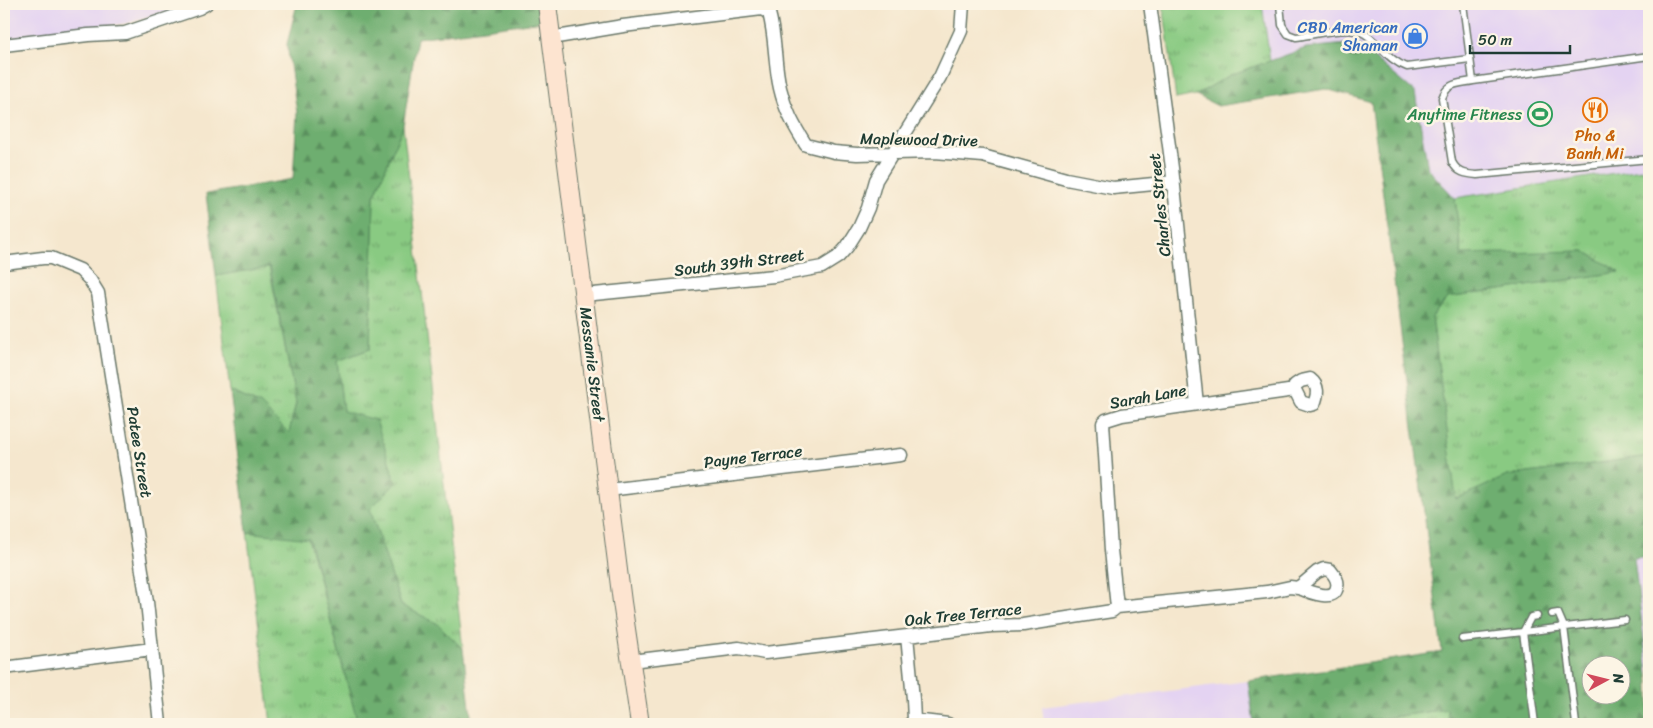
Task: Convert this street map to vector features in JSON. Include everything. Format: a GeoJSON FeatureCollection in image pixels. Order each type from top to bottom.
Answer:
{"type":"FeatureCollection","features":[{"type":"Feature","properties":{"kind":"street"},"geometry":{"type":"LineString","coordinates":[[4,45],[125,32],[206,4]]}},
{"type":"Feature","properties":{"kind":"street","name":"Messanie Street"},"geometry":{"type":"LineString","coordinates":[[547,4],[608,490],[640,724]]}},
{"type":"Feature","properties":{"kind":"street","name":"South 39th Street"},"geometry":{"type":"LineString","coordinates":[[584,295],[774,276],[822,267],[838,257],[859,228],[868,208],[876,180],[940,77],[961,31],[963,4]]}},
{"type":"Feature","properties":{"kind":"street","name":"Charles Street"},"geometry":{"type":"LineString","coordinates":[[1150,4],[1174,182],[1197,404]]}},
{"type":"Feature","properties":{"kind":"street","name":"Maplewood Drive"},"geometry":{"type":"LineString","coordinates":[[551,38],[632,25],[762,9],[769,14],[772,25],[780,87],[792,123],[806,145],[834,152],[892,154],[935,152],[983,156],[1066,179],[1113,188],[1174,182]]}},
{"type":"Feature","properties":{"kind":"street","name":"Patee Street"},"geometry":{"type":"LineString","coordinates":[[4,263],[51,258],[80,270],[90,280],[98,293],[147,602],[160,724]]}},
{"type":"Feature","properties":{"kind":"street","name":"Sarah Lane"},"geometry":{"type":"LineString","coordinates":[[1117,607],[1111,550],[1103,423],[1106,420],[1122,415],[1295,390]]}},
{"type":"Feature","properties":{"kind":"street","name":"Payne Terrace"},"geometry":{"type":"LineString","coordinates":[[608,490],[901,455]]}},
{"type":"Feature","properties":{"kind":"street","name":"Oak Tree Terrace"},"geometry":{"type":"LineString","coordinates":[[631,661],[739,648],[765,653],[991,626],[1024,625],[1112,611],[1117,607],[1268,592],[1290,587],[1298,588]]}},
{"type":"Feature","properties":{"kind":"street"},"geometry":{"type":"LineString","coordinates":[[907,636],[914,699],[912,722],[948,724]]}},
{"type":"Feature","properties":{"kind":"street"},"geometry":{"type":"LineString","coordinates":[[4,668],[152,649]]}},
{"type":"Feature","properties":{"kind":"lane"},"geometry":{"type":"LineString","coordinates":[[1280,4],[1282,25],[1288,34],[1296,37],[1352,30],[1364,34],[1397,64],[1407,67],[1470,59]]}},
{"type":"Feature","properties":{"kind":"lane"},"geometry":{"type":"LineString","coordinates":[[1463,4],[1473,81]]}},
{"type":"Feature","properties":{"kind":"lane"},"geometry":{"type":"LineString","coordinates":[[1649,56],[1451,85],[1445,90],[1442,98],[1452,162],[1457,170],[1465,174],[1477,175],[1649,159]]}},
{"type":"Feature","properties":{"kind":"lane"},"geometry":{"type":"LineString","coordinates":[[1552,614],[1558,613],[1564,627],[1576,724]]}},
{"type":"Feature","properties":{"kind":"lane"},"geometry":{"type":"LineString","coordinates":[[1535,724],[1523,632],[1531,616],[1537,616]]}},
{"type":"Feature","properties":{"kind":"lane"},"geometry":{"type":"LineString","coordinates":[[1462,639],[1625,620]]}},
{"type":"Feature","properties":{"kind":"shaded area"},"geometry":{"type":"Polygon","coordinates":[[[4,4],[197,4],[128,23],[4,39],[4,4]]]}},
{"type":"Feature","properties":{"kind":"shaded area"},"geometry":{"type":"Polygon","coordinates":[[[1262,4],[1649,4],[1649,169],[1455,198],[1428,169],[1415,92],[1306,48],[1270,61],[1262,4]]]}},
{"type":"Feature","properties":{"kind":"shaded area"},"geometry":{"type":"Polygon","coordinates":[[[1649,556],[1649,682],[1634,557],[1649,556]]]}},
{"type":"Feature","properties":{"kind":"shaded area"},"geometry":{"type":"Polygon","coordinates":[[[1248,681],[1254,724],[1044,724],[1042,707],[1248,681]]]}},
{"type":"Feature","properties":{"kind":"green space"},"geometry":{"type":"Polygon","coordinates":[[[297,4],[541,4],[543,21],[417,38],[403,126],[374,197],[370,349],[337,361],[343,411],[376,420],[396,483],[370,509],[401,605],[438,624],[463,649],[472,724],[358,724],[309,539],[247,532],[230,391],[261,405],[289,433],[296,403],[270,267],[216,276],[206,194],[293,179],[297,113],[287,44],[297,4]]]}},
{"type":"Feature","properties":{"kind":"green space"},"geometry":{"type":"Polygon","coordinates":[[[1163,4],[1262,4],[1270,61],[1230,75],[1196,95],[1176,99],[1163,4]]]}},
{"type":"Feature","properties":{"kind":"green space"},"geometry":{"type":"Polygon","coordinates":[[[1356,43],[1415,92],[1428,169],[1455,198],[1461,254],[1584,251],[1620,272],[1447,298],[1432,317],[1456,499],[1507,476],[1649,456],[1649,556],[1634,558],[1649,682],[1649,724],[1449,724],[1447,709],[1343,724],[1254,724],[1248,681],[1442,652],[1371,102],[1326,89],[1218,106],[1196,95],[1230,75],[1306,48],[1356,43]]]}},
{"type":"Feature","properties":{"kind":"green space"},"geometry":{"type":"Polygon","coordinates":[[[403,126],[463,649],[438,624],[401,605],[370,509],[343,411],[337,361],[370,349],[374,197],[403,126]]]}},
{"type":"Feature","properties":{"kind":"green space"},"geometry":{"type":"Polygon","coordinates":[[[1649,169],[1649,456],[1507,476],[1456,500],[1432,317],[1447,298],[1619,272],[1584,251],[1461,255],[1455,198],[1649,169]]]}},
{"type":"Feature","properties":{"kind":"green space"},"geometry":{"type":"Polygon","coordinates":[[[269,266],[296,403],[289,433],[261,405],[230,391],[216,276],[269,266]]]}},
{"type":"Feature","properties":{"kind":"green space"},"geometry":{"type":"Polygon","coordinates":[[[247,532],[308,538],[358,724],[271,724],[247,532]]]}},
{"type":"Feature","properties":{"kind":"green space"},"geometry":{"type":"Polygon","coordinates":[[[1448,709],[1449,724],[1343,724],[1448,709]]]}},
{"type":"Feature","properties":{"kind":"place","name":"CBD American Shaman"},"geometry":{"type":"Point","coordinates":[1415,36]}},
{"type":"Feature","properties":{"kind":"place","name":"Pho & Banh Mi"},"geometry":{"type":"Point","coordinates":[1595,110]}},
{"type":"Feature","properties":{"kind":"place","name":"Anytime Fitness"},"geometry":{"type":"Point","coordinates":[1540,114]}}]}
